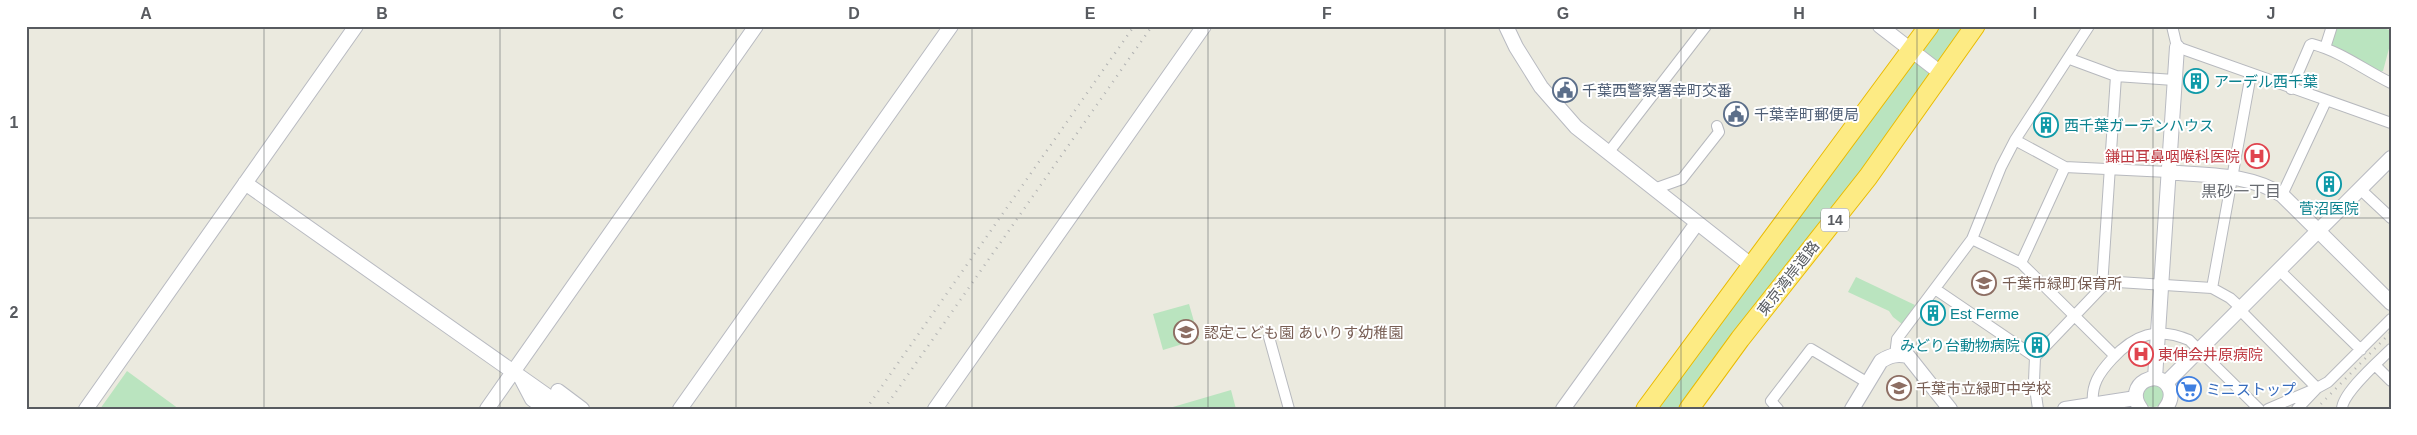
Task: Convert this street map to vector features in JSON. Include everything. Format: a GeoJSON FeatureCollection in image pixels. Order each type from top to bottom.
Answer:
{"type":"FeatureCollection","features":[{"type":"Feature","properties":{"kind":"highway","name":"14"},"geometry":{"type":"LineString","coordinates":[[1646,409],[1929,26]]}},
{"type":"Feature","properties":{"kind":"highway","name":"東京湾岸道路"},"geometry":{"type":"LineString","coordinates":[[1689,409],[1740,339],[1868,177],[1975,26]]}},
{"type":"Feature","properties":{"kind":"street"},"geometry":{"type":"LineString","coordinates":[[86,409],[356,26]]}},
{"type":"Feature","properties":{"kind":"street"},"geometry":{"type":"LineString","coordinates":[[487,409],[517,374],[756,26]]}},
{"type":"Feature","properties":{"kind":"street"},"geometry":{"type":"LineString","coordinates":[[680,409],[951,26]]}},
{"type":"Feature","properties":{"kind":"street"},"geometry":{"type":"LineString","coordinates":[[935,409],[1204,26]]}},
{"type":"Feature","properties":{"kind":"street"},"geometry":{"type":"LineString","coordinates":[[1506,26],[1516,47],[1544,90],[1576,126],[1751,265]]}},
{"type":"Feature","properties":{"kind":"street"},"geometry":{"type":"LineString","coordinates":[[1608,153],[1706,26]]}},
{"type":"Feature","properties":{"kind":"street"},"geometry":{"type":"LineString","coordinates":[[1880,26],[1942,74]]}},
{"type":"Feature","properties":{"kind":"street"},"geometry":{"type":"LineString","coordinates":[[1895,355],[1897,339],[1972,239],[2001,167],[2015,140],[2070,59],[2089,26]]}},
{"type":"Feature","properties":{"kind":"street"},"geometry":{"type":"LineString","coordinates":[[2165,409],[2170,400],[2170,394],[2160,381],[2158,334],[2177,47],[2172,26]]}},
{"type":"Feature","properties":{"kind":"street"},"geometry":{"type":"LineString","coordinates":[[2325,48],[2332,26]]}},
{"type":"Feature","properties":{"kind":"street"},"geometry":{"type":"LineString","coordinates":[[2291,88],[2310,45],[2325,48],[2346,56],[2365,70],[2391,83]]}},
{"type":"Feature","properties":{"kind":"street"},"geometry":{"type":"LineString","coordinates":[[2177,47],[2391,123]]}},
{"type":"Feature","properties":{"kind":"street"},"geometry":{"type":"LineString","coordinates":[[2070,59],[2116,76],[2174,80]]}},
{"type":"Feature","properties":{"kind":"street"},"geometry":{"type":"LineString","coordinates":[[2212,288],[2251,74]]}},
{"type":"Feature","properties":{"kind":"street"},"geometry":{"type":"LineString","coordinates":[[2102,287],[2116,76]]}},
{"type":"Feature","properties":{"kind":"street"},"geometry":{"type":"LineString","coordinates":[[2282,195],[2326,101]]}},
{"type":"Feature","properties":{"kind":"street"},"geometry":{"type":"LineString","coordinates":[[1654,189],[1682,179],[1719,132],[1717,126]]}},
{"type":"Feature","properties":{"kind":"street"},"geometry":{"type":"LineString","coordinates":[[2015,140],[2065,167],[2168,172],[2259,182],[2282,195],[2391,303]]}},
{"type":"Feature","properties":{"kind":"street"},"geometry":{"type":"LineString","coordinates":[[2065,409],[2093,404],[2139,406],[2140,384],[2145,380],[2160,381],[2200,349],[2391,158]]}},
{"type":"Feature","properties":{"kind":"street"},"geometry":{"type":"LineString","coordinates":[[2021,263],[2065,167]]}},
{"type":"Feature","properties":{"kind":"street"},"geometry":{"type":"LineString","coordinates":[[245,183],[566,409]]}},
{"type":"Feature","properties":{"kind":"street"},"geometry":{"type":"LineString","coordinates":[[2360,189],[2391,218]]}},
{"type":"Feature","properties":{"kind":"street"},"geometry":{"type":"LineString","coordinates":[[1563,409],[1697,223]]}},
{"type":"Feature","properties":{"kind":"street"},"geometry":{"type":"LineString","coordinates":[[1972,239],[2021,263],[2115,356]]}},
{"type":"Feature","properties":{"kind":"street"},"geometry":{"type":"LineString","coordinates":[[2279,270],[2360,350]]}},
{"type":"Feature","properties":{"kind":"street"},"geometry":{"type":"LineString","coordinates":[[2038,409],[2034,381],[2035,357],[2102,287],[2118,282],[2212,288],[2230,298],[2317,388]]}},
{"type":"Feature","properties":{"kind":"street"},"geometry":{"type":"LineString","coordinates":[[1935,289],[2035,357]]}},
{"type":"Feature","properties":{"kind":"street"},"geometry":{"type":"LineString","coordinates":[[2268,409],[2328,382],[2391,319]]}},
{"type":"Feature","properties":{"kind":"street"},"geometry":{"type":"LineString","coordinates":[[2093,404],[2094,386],[2097,377],[2115,356],[2136,338],[2158,334],[2180,336],[2189,340],[2259,409]]}},
{"type":"Feature","properties":{"kind":"street"},"geometry":{"type":"LineString","coordinates":[[1269,337],[1289,409]]}},
{"type":"Feature","properties":{"kind":"street"},"geometry":{"type":"LineString","coordinates":[[1778,409],[1771,402],[1811,349],[1868,383]]}},
{"type":"Feature","properties":{"kind":"street"},"geometry":{"type":"LineString","coordinates":[[2342,409],[2342,404],[2349,393],[2391,349]]}},
{"type":"Feature","properties":{"kind":"street"},"geometry":{"type":"LineString","coordinates":[[1852,409],[1881,361],[1895,355],[1908,356],[1950,409]]}},
{"type":"Feature","properties":{"kind":"street"},"geometry":{"type":"LineString","coordinates":[[2375,365],[2391,381]]}},
{"type":"Feature","properties":{"kind":"street"},"geometry":{"type":"LineString","coordinates":[[517,374],[532,399],[546,409]]}},
{"type":"Feature","properties":{"kind":"street"},"geometry":{"type":"LineString","coordinates":[[517,374],[544,381],[582,409]]}},
{"type":"Feature","properties":{"kind":"street"},"geometry":{"type":"LineString","coordinates":[[2298,409],[2317,388]]}},
{"type":"Feature","properties":{"kind":"green space"},"geometry":{"type":"Polygon","coordinates":[[[1939,26],[1968,26],[1939,66],[1920,52],[1939,26]]]}},
{"type":"Feature","properties":{"kind":"green space"},"geometry":{"type":"Polygon","coordinates":[[[2337,26],[2380,26],[2391,31],[2391,41],[2383,71],[2379,72],[2332,47],[2331,44],[2337,26]]]}},
{"type":"Feature","properties":{"kind":"green space"},"geometry":{"type":"Polygon","coordinates":[[[1913,60],[1933,75],[1680,409],[1658,409],[1913,60]]]}},
{"type":"Feature","properties":{"kind":"green space"},"geometry":{"type":"Polygon","coordinates":[[[1856,277],[1915,305],[1902,324],[1889,311],[1848,292],[1856,277]]]}},
{"type":"Feature","properties":{"kind":"green space"},"geometry":{"type":"Polygon","coordinates":[[[1189,304],[1199,339],[1163,350],[1153,314],[1189,304]]]}},
{"type":"Feature","properties":{"kind":"green space"},"geometry":{"type":"Polygon","coordinates":[[[127,371],[179,409],[100,409],[127,371]]]}},
{"type":"Feature","properties":{"kind":"green space"},"geometry":{"type":"Polygon","coordinates":[[[2153,385],[2161,388],[2164,396],[2161,404],[2153,407],[2145,404],[2142,396],[2145,388],[2153,385]]]}},
{"type":"Feature","properties":{"kind":"green space"},"geometry":{"type":"Polygon","coordinates":[[[1231,390],[1236,409],[1166,409],[1231,390]]]}},
{"type":"Feature","properties":{"kind":"railway"},"geometry":{"type":"LineString","coordinates":[[866,409],[1134,26]]}},
{"type":"Feature","properties":{"kind":"railway"},"geometry":{"type":"LineString","coordinates":[[884,409],[1152,26]]}},
{"type":"Feature","properties":{"kind":"railway"},"geometry":{"type":"LineString","coordinates":[[2316,409],[2391,332]]}},
{"type":"Feature","properties":{"kind":"place","name":"アーデル西千葉"},"geometry":{"type":"Point","coordinates":[2196,81]}},
{"type":"Feature","properties":{"kind":"place","name":"千葉西警察署幸町交番"},"geometry":{"type":"Point","coordinates":[1565,90]}},
{"type":"Feature","properties":{"kind":"place","name":"千葉幸町郵便局"},"geometry":{"type":"Point","coordinates":[1736,114]}},
{"type":"Feature","properties":{"kind":"place","name":"西千葉ガーデンハウス"},"geometry":{"type":"Point","coordinates":[2046,125]}},
{"type":"Feature","properties":{"kind":"place","name":"鎌田耳鼻咽喉科医院"},"geometry":{"type":"Point","coordinates":[2257,156]}},
{"type":"Feature","properties":{"kind":"place","name":"菅沼医院"},"geometry":{"type":"Point","coordinates":[2329,184]}},
{"type":"Feature","properties":{"kind":"place","name":"千葉市緑町保育所"},"geometry":{"type":"Point","coordinates":[1984,283]}},
{"type":"Feature","properties":{"kind":"place","name":"Est Ferme"},"geometry":{"type":"Point","coordinates":[1933,313]}},
{"type":"Feature","properties":{"kind":"place","name":"認定こども園 あいりす幼稚園"},"geometry":{"type":"Point","coordinates":[1186,332]}},
{"type":"Feature","properties":{"kind":"place","name":"みどり台動物病院"},"geometry":{"type":"Point","coordinates":[2037,345]}},
{"type":"Feature","properties":{"kind":"place","name":"東伸会井原病院"},"geometry":{"type":"Point","coordinates":[2141,354]}},
{"type":"Feature","properties":{"kind":"place","name":"千葉市立緑町中学校"},"geometry":{"type":"Point","coordinates":[1899,388]}},
{"type":"Feature","properties":{"kind":"place","name":"ミニストップ"},"geometry":{"type":"Point","coordinates":[2189,389]}},
{"type":"Feature","properties":{"kind":"district","name":"黒砂一丁目"},"geometry":{"type":"Point","coordinates":[2241,191]}}]}
